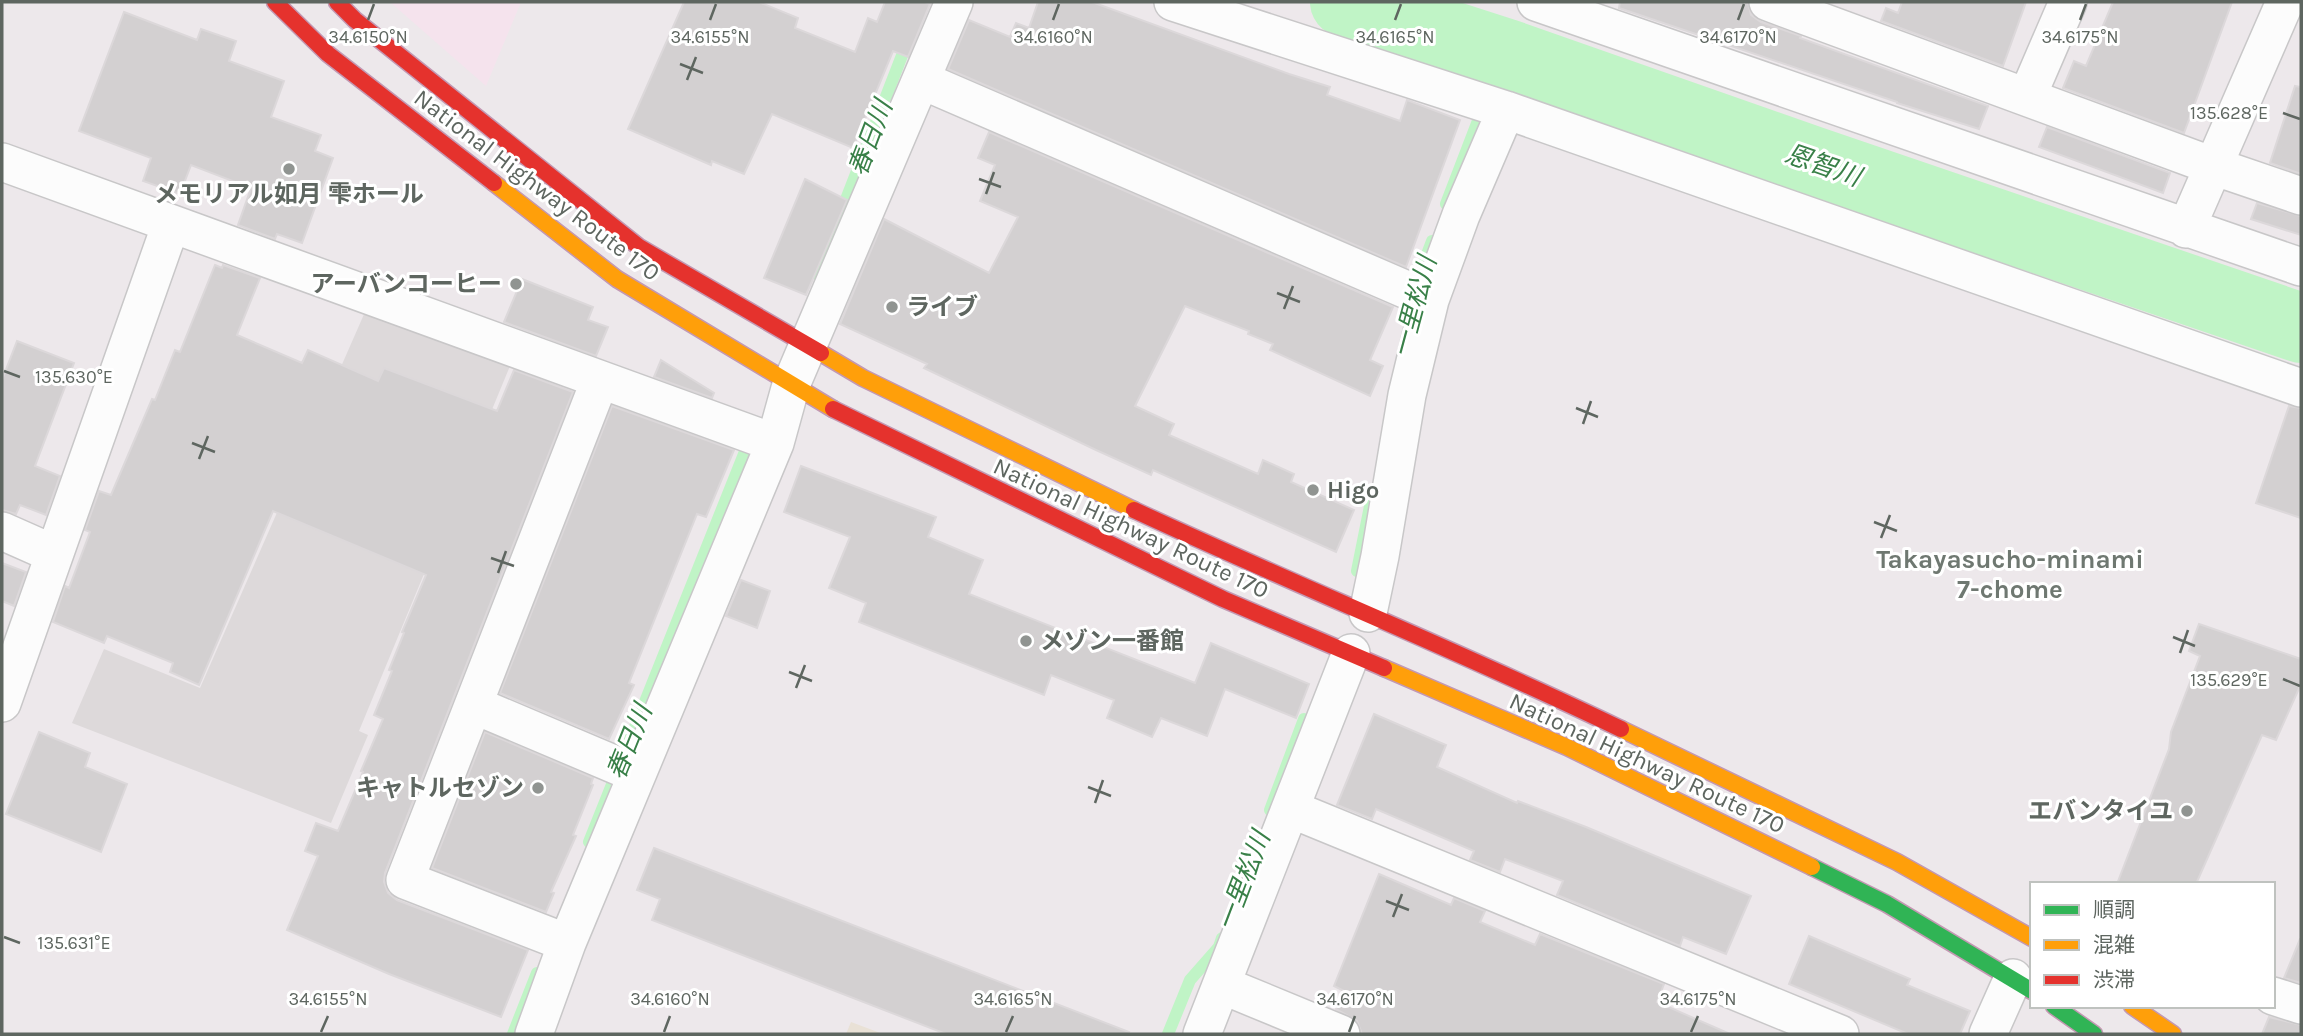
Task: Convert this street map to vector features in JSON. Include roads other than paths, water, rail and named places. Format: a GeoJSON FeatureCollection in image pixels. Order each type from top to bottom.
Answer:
{"type":"FeatureCollection","features":[{"type":"Feature","properties":{"kind":"highway","name":"National Highway Route 170"},"geometry":{"type":"LineString","coordinates":[[275,2],[328,54],[617,279],[846,417],[1223,599],[1567,747],[1887,904],[2022,984]]}},
{"type":"Feature","properties":{"kind":"highway","name":"National Highway Route 170"},"geometry":{"type":"LineString","coordinates":[[337,2],[355,20],[639,247],[863,378],[1061,476],[1240,559],[1582,710],[1897,862],[2030,937]]}},
{"type":"Feature","properties":{"kind":"highway"},"geometry":{"type":"LineString","coordinates":[[2057,1008],[2094,1034]]}},
{"type":"Feature","properties":{"kind":"highway"},"geometry":{"type":"LineString","coordinates":[[2135,1008],[2173,1034]]}},
{"type":"Feature","properties":{"kind":"street"},"geometry":{"type":"LineString","coordinates":[[534,1034],[567,943],[775,443],[791,384],[954,2]]}},
{"type":"Feature","properties":{"kind":"street"},"geometry":{"type":"LineString","coordinates":[[1173,2],[1493,106],[2301,388]]}},
{"type":"Feature","properties":{"kind":"street"},"geometry":{"type":"LineString","coordinates":[[1536,2],[2301,267]]}},
{"type":"Feature","properties":{"kind":"street"},"geometry":{"type":"LineString","coordinates":[[1768,2],[1838,14],[2027,97],[2301,196]]}},
{"type":"Feature","properties":{"kind":"street"},"geometry":{"type":"LineString","coordinates":[[2027,97],[2068,2]]}},
{"type":"Feature","properties":{"kind":"street"},"geometry":{"type":"LineString","coordinates":[[2186,229],[2286,2]]}},
{"type":"Feature","properties":{"kind":"street"},"geometry":{"type":"LineString","coordinates":[[922,80],[1417,294]]}},
{"type":"Feature","properties":{"kind":"street"},"geometry":{"type":"LineString","coordinates":[[1368,614],[1407,394],[1417,294],[1461,215],[1493,106]]}},
{"type":"Feature","properties":{"kind":"street"},"geometry":{"type":"LineString","coordinates":[[2,162],[775,443]]}},
{"type":"Feature","properties":{"kind":"street"},"geometry":{"type":"LineString","coordinates":[[2,704],[171,224]]}},
{"type":"Feature","properties":{"kind":"street"},"geometry":{"type":"LineString","coordinates":[[567,943],[405,880],[600,380]]}},
{"type":"Feature","properties":{"kind":"street"},"geometry":{"type":"LineString","coordinates":[[2,531],[54,554]]}},
{"type":"Feature","properties":{"kind":"street"},"geometry":{"type":"LineString","coordinates":[[1202,1034],[1352,653]]}},
{"type":"Feature","properties":{"kind":"street"},"geometry":{"type":"LineString","coordinates":[[474,705],[637,774]]}},
{"type":"Feature","properties":{"kind":"street"},"geometry":{"type":"LineString","coordinates":[[1291,809],[1840,1034]]}},
{"type":"Feature","properties":{"kind":"street"},"geometry":{"type":"LineString","coordinates":[[1988,1034],[2022,984]]}},
{"type":"Feature","properties":{"kind":"street"},"geometry":{"type":"LineString","coordinates":[[1222,985],[1341,1034]]}},
{"type":"Feature","properties":{"kind":"street"},"geometry":{"type":"LineString","coordinates":[[2275,997],[2301,1005]]}},
{"type":"Feature","properties":{"kind":"waterway","name":"恩智川"},"geometry":{"type":"LineString","coordinates":[[1345,2],[1504,53],[2301,328]]}},
{"type":"Feature","properties":{"kind":"waterway","name":"春日川"},"geometry":{"type":"LineString","coordinates":[[817,274],[908,40]]}},
{"type":"Feature","properties":{"kind":"waterway","name":"一里松川"},"geometry":{"type":"LineString","coordinates":[[1446,204],[1504,53]]}},
{"type":"Feature","properties":{"kind":"waterway","name":"一里松川"},"geometry":{"type":"LineString","coordinates":[[1414,289],[1432,241]]}},
{"type":"Feature","properties":{"kind":"waterway","name":"春日川"},"geometry":{"type":"LineString","coordinates":[[589,842],[746,449]]}},
{"type":"Feature","properties":{"kind":"waterway","name":"一里松川"},"geometry":{"type":"LineString","coordinates":[[1357,571],[1372,496]]}},
{"type":"Feature","properties":{"kind":"waterway","name":"一里松川"},"geometry":{"type":"LineString","coordinates":[[1270,810],[1304,719]]}},
{"type":"Feature","properties":{"kind":"waterway","name":"一里松川"},"geometry":{"type":"LineString","coordinates":[[1168,1034],[1190,980],[1219,947],[1222,938]]}},
{"type":"Feature","properties":{"kind":"waterway","name":"春日川"},"geometry":{"type":"LineString","coordinates":[[513,1034],[537,973]]}},
{"type":"Feature","properties":{"kind":"place","name":"メモリアル如月 雫ホール"},"geometry":{"type":"Point","coordinates":[289,169]}},
{"type":"Feature","properties":{"kind":"place","name":"アーバンコーヒー"},"geometry":{"type":"Point","coordinates":[516,284]}},
{"type":"Feature","properties":{"kind":"place","name":"ライブ"},"geometry":{"type":"Point","coordinates":[892,307]}},
{"type":"Feature","properties":{"kind":"place","name":"Higo"},"geometry":{"type":"Point","coordinates":[1313,490]}},
{"type":"Feature","properties":{"kind":"place","name":"メゾン一番館"},"geometry":{"type":"Point","coordinates":[1026,641]}},
{"type":"Feature","properties":{"kind":"place","name":"キャトルセゾン"},"geometry":{"type":"Point","coordinates":[538,788]}},
{"type":"Feature","properties":{"kind":"place","name":"エバンタイユ"},"geometry":{"type":"Point","coordinates":[2187,811]}},
{"type":"Feature","properties":{"kind":"district","name":"Takayasucho-minami 7-chome"},"geometry":{"type":"Point","coordinates":[2010,574]}}]}
